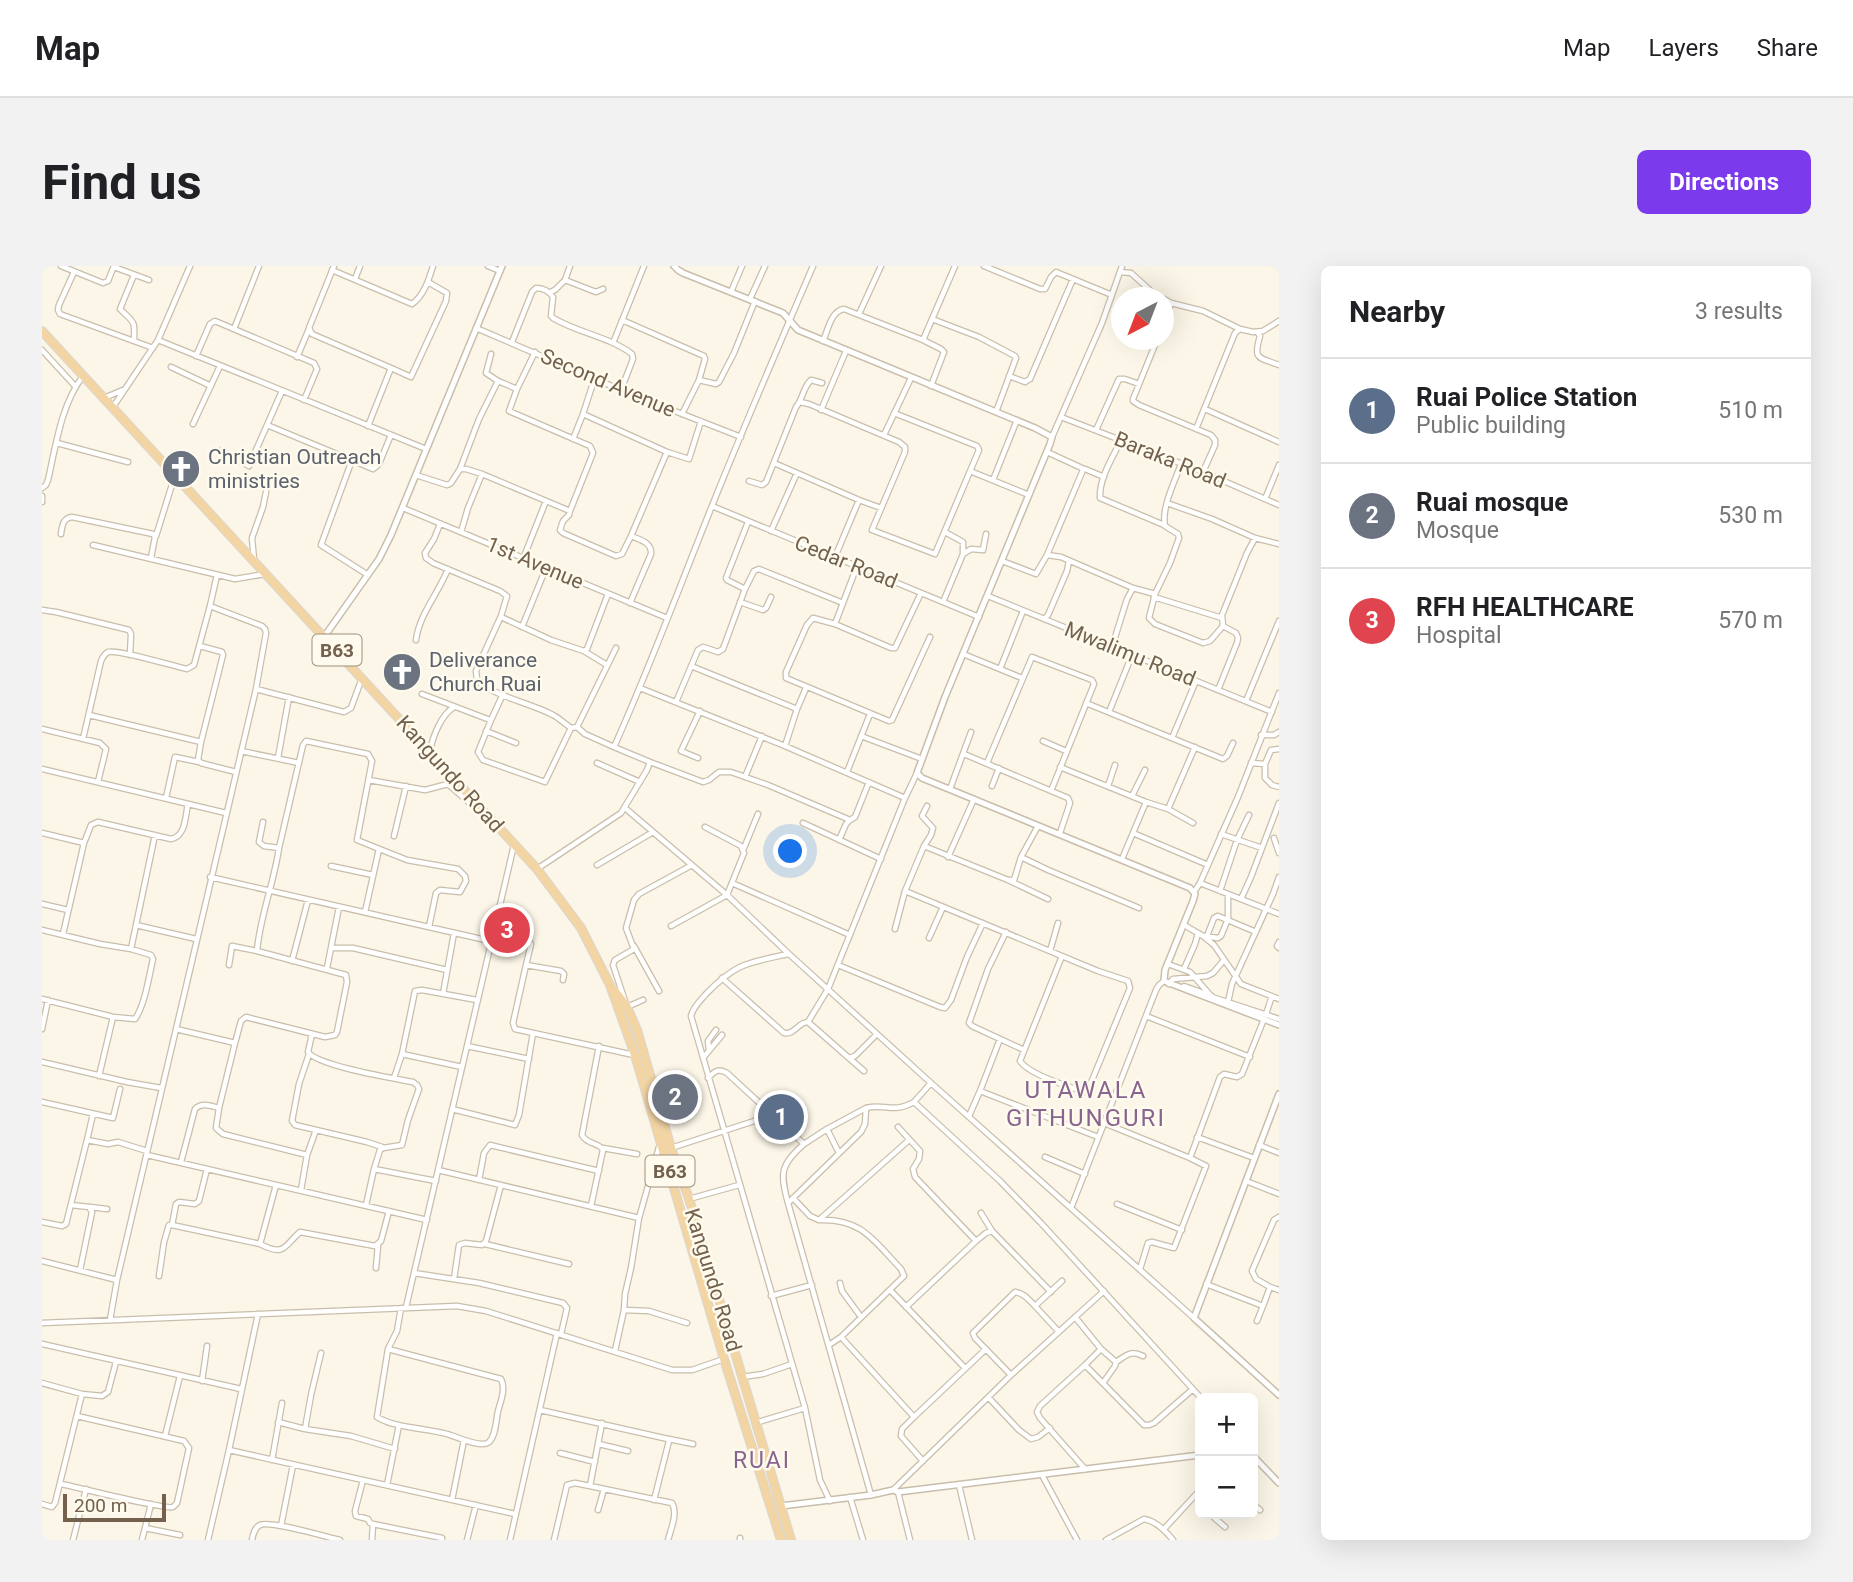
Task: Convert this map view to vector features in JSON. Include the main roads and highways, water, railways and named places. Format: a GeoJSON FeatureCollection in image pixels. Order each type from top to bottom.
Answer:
{"type":"FeatureCollection","features":[{"type":"Feature","properties":{"kind":"highway","name":"Kangundo Road"},"geometry":{"type":"LineString","coordinates":[[42,334],[430,751],[537,869],[581,928],[610,985],[635,1055],[724,1359],[781,1540]]}},
{"type":"Feature","properties":{"kind":"highway","name":"Kangundo Road"},"geometry":{"type":"LineString","coordinates":[[610,985],[627,1007],[637,1030],[791,1540]]}},
{"type":"Feature","properties":{"kind":"highway"},"geometry":{"type":"LineString","coordinates":[[628,1034],[637,1030]]}},
{"type":"Feature","properties":{"kind":"highway"},"geometry":{"type":"LineString","coordinates":[[731,1378],[742,1376]]}},
{"type":"Feature","properties":{"kind":"place","name":"Christian Outreach ministries"},"geometry":{"type":"Point","coordinates":[181,469]}},
{"type":"Feature","properties":{"kind":"place","name":"Deliverance Church Ruai"},"geometry":{"type":"Point","coordinates":[402,672]}},
{"type":"Feature","properties":{"kind":"place","name":"RFH HEALTHCARE"},"geometry":{"type":"Point","coordinates":[507,930]}},
{"type":"Feature","properties":{"kind":"place","name":"Ruai mosque"},"geometry":{"type":"Point","coordinates":[675,1097]}},
{"type":"Feature","properties":{"kind":"place","name":"Ruai Police Station"},"geometry":{"type":"Point","coordinates":[781,1117]}},
{"type":"Feature","properties":{"kind":"district","name":"UTAWALA GITHUNGURI"},"geometry":{"type":"Point","coordinates":[1086,1104]}},
{"type":"Feature","properties":{"kind":"district","name":"RUAI"},"geometry":{"type":"Point","coordinates":[762,1460]}}]}
